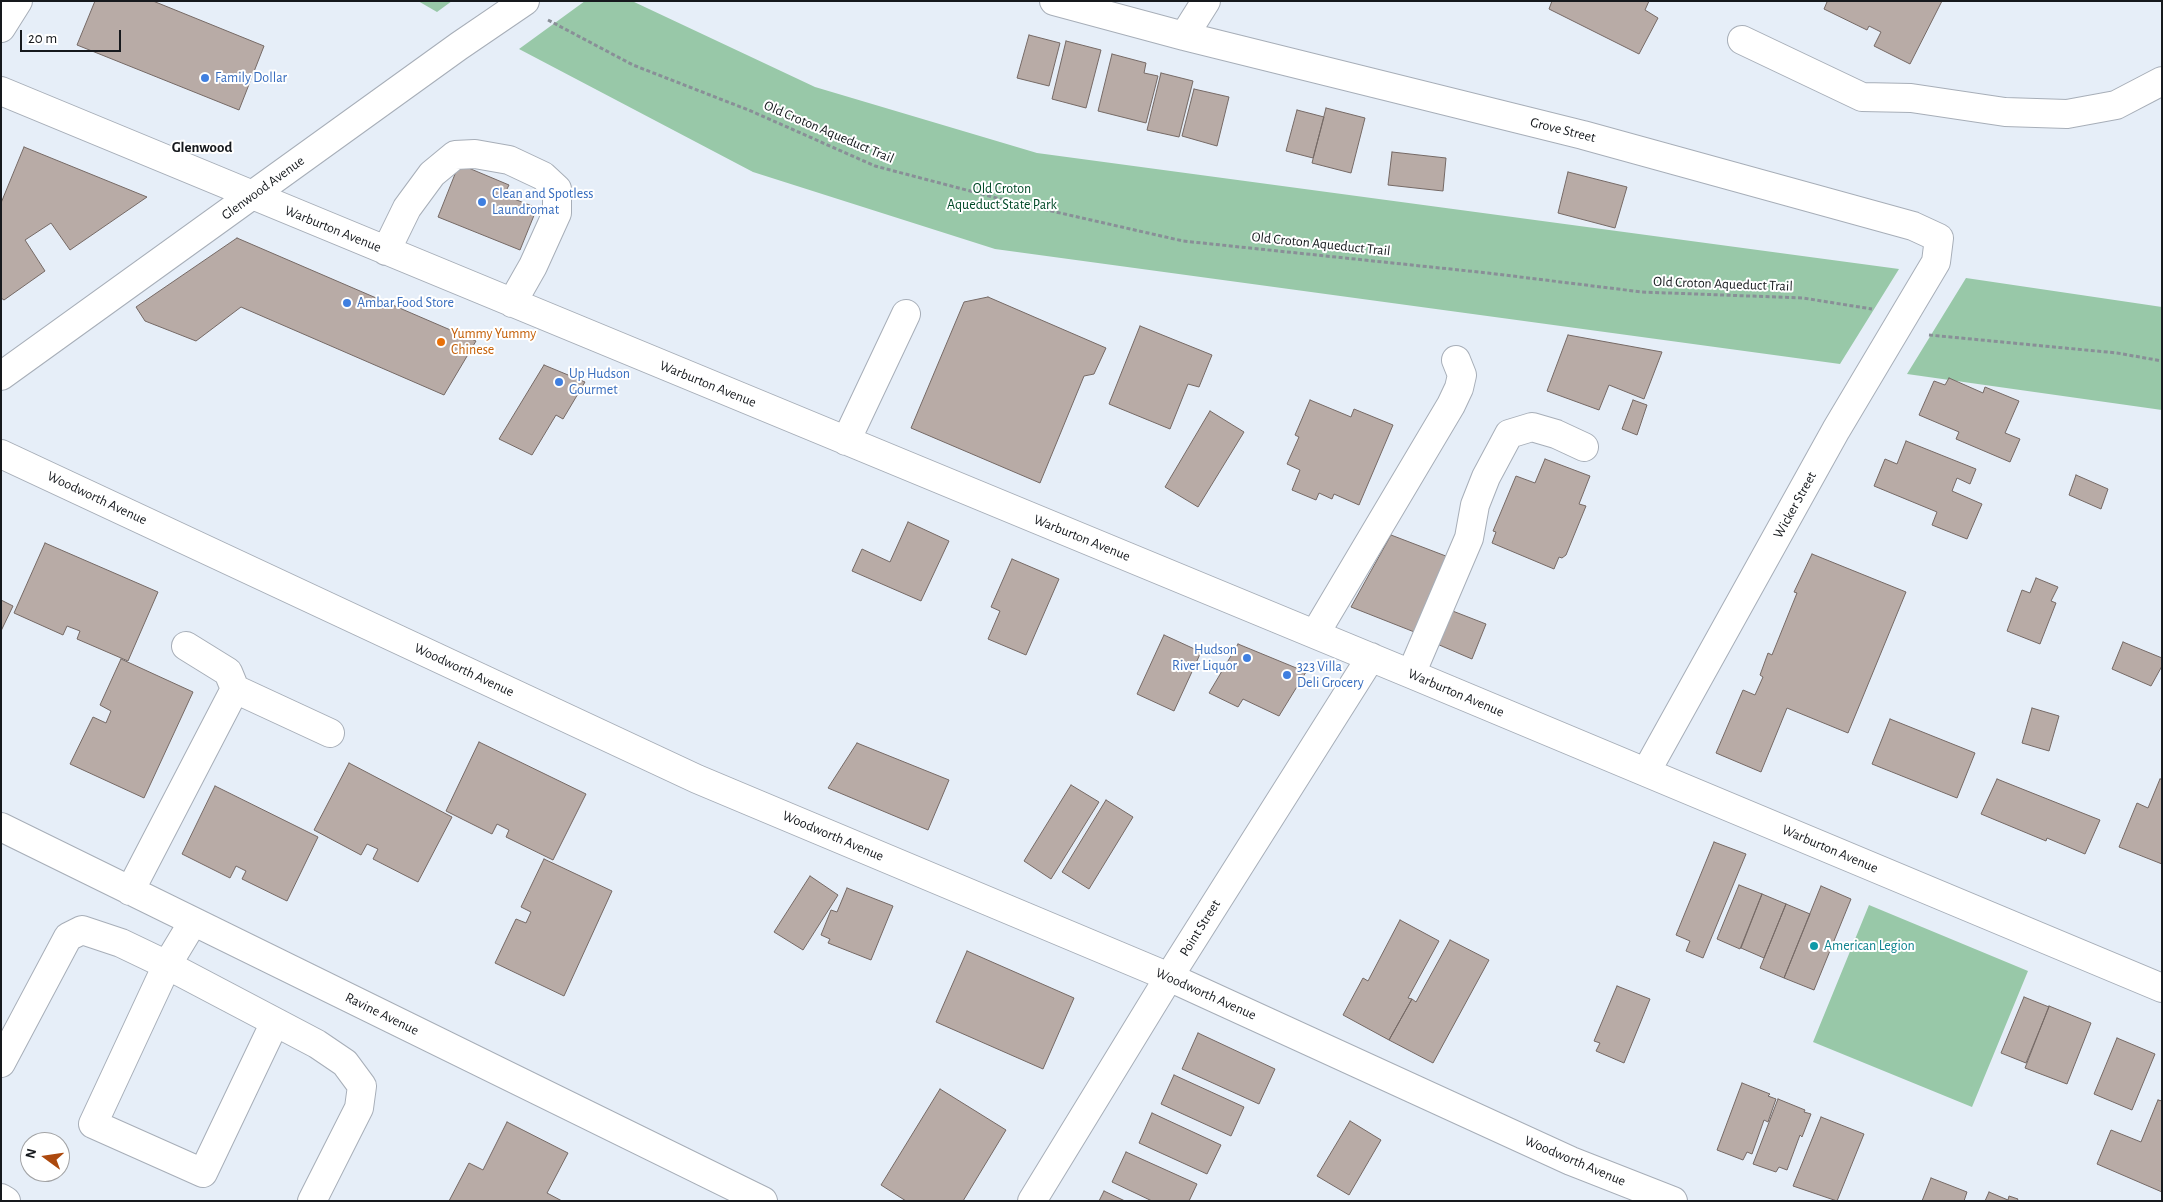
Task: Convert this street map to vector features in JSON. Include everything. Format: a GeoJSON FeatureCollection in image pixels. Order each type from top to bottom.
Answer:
{"type":"FeatureCollection","features":[{"type":"Feature","properties":{"kind":"street"},"geometry":{"type":"LineString","coordinates":[[1,28],[18,1]]}},
{"type":"Feature","properties":{"kind":"street"},"geometry":{"type":"LineString","coordinates":[[1054,1],[1184,36],[1206,1]]}},
{"type":"Feature","properties":{"kind":"street","name":"Glenwood Avenue"},"geometry":{"type":"LineString","coordinates":[[1,376],[459,46],[522,3]]}},
{"type":"Feature","properties":{"kind":"street","name":"Grove Street"},"geometry":{"type":"LineString","coordinates":[[1184,36],[1583,135],[1913,226],[1939,238]]}},
{"type":"Feature","properties":{"kind":"street"},"geometry":{"type":"LineString","coordinates":[[1742,40],[1862,97],[1912,98],[2005,112],[2067,114],[2116,105],[2162,82]]}},
{"type":"Feature","properties":{"kind":"street","name":"Warburton Avenue"},"geometry":{"type":"LineString","coordinates":[[1,91],[1371,657],[2162,988]]}},
{"type":"Feature","properties":{"kind":"street"},"geometry":{"type":"LineString","coordinates":[[386,251],[407,208],[432,174],[455,155],[475,154],[509,160],[543,176],[557,189],[557,214],[512,303]]}},
{"type":"Feature","properties":{"kind":"street","name":"Wicker Street"},"geometry":{"type":"LineString","coordinates":[[1646,772],[1836,430],[1936,262],[1939,238]]}},
{"type":"Feature","properties":{"kind":"street"},"geometry":{"type":"LineString","coordinates":[[846,441],[906,314]]}},
{"type":"Feature","properties":{"kind":"street"},"geometry":{"type":"LineString","coordinates":[[1315,634],[1451,405],[1459,388],[1462,375],[1456,360]]}},
{"type":"Feature","properties":{"kind":"street"},"geometry":{"type":"LineString","coordinates":[[1411,674],[1469,538],[1475,506],[1486,477],[1509,434],[1532,427],[1556,434],[1584,447]]}},
{"type":"Feature","properties":{"kind":"street","name":"Woodworth Avenue"},"geometry":{"type":"LineString","coordinates":[[1,454],[697,779],[1169,977],[1571,1161],[1673,1201]]}},
{"type":"Feature","properties":{"kind":"street"},"geometry":{"type":"LineString","coordinates":[[186,646],[228,672],[235,689],[330,733]]}},
{"type":"Feature","properties":{"kind":"street","name":"Point Street"},"geometry":{"type":"LineString","coordinates":[[1032,1201],[1169,977],[1371,657]]}},
{"type":"Feature","properties":{"kind":"street"},"geometry":{"type":"LineString","coordinates":[[130,891],[235,689]]}},
{"type":"Feature","properties":{"kind":"street","name":"Ravine Avenue"},"geometry":{"type":"LineString","coordinates":[[1,827],[762,1201]]}},
{"type":"Feature","properties":{"kind":"street"},"geometry":{"type":"LineString","coordinates":[[194,922],[167,965],[93,1124],[203,1173],[275,1022]]}},
{"type":"Feature","properties":{"kind":"street"},"geometry":{"type":"LineString","coordinates":[[1,1063],[68,937],[82,930],[121,943],[167,965],[317,1044],[345,1063],[362,1086],[359,1108],[312,1201]]}},
{"type":"Feature","properties":{"kind":"street"},"geometry":{"type":"LineString","coordinates":[[1,1198],[6,1201]]}},
{"type":"Feature","properties":{"kind":"path","name":"Old Croton Aqueduct Trail"},"geometry":{"type":"LineString","coordinates":[[522,3],[633,64],[751,111],[875,166],[1021,204],[1183,241],[1488,273],[1642,292],[1803,298],[1885,311],[1922,334],[2117,353],[2162,361]]}},
{"type":"Feature","properties":{"kind":"green space"},"geometry":{"type":"Polygon","coordinates":[[[418,1],[452,1],[437,12],[418,1]]]}},
{"type":"Feature","properties":{"kind":"green space","name":"Old Croton Aqueduct State Park"},"geometry":{"type":"Polygon","coordinates":[[[585,1],[632,1],[815,87],[1037,153],[1899,269],[1840,364],[995,249],[753,172],[519,49],[585,1]]]}},
{"type":"Feature","properties":{"kind":"green space"},"geometry":{"type":"Polygon","coordinates":[[[1966,278],[2162,307],[2162,410],[1907,374],[1966,278]]]}},
{"type":"Feature","properties":{"kind":"green space"},"geometry":{"type":"Polygon","coordinates":[[[1869,905],[2028,971],[1972,1107],[1813,1042],[1869,905]]]}},
{"type":"Feature","properties":{"kind":"building","name":"Family Dollar"},"geometry":{"type":"Polygon","coordinates":[[[95,1],[153,1],[264,46],[239,110],[77,45],[95,1]]]}},
{"type":"Feature","properties":{"kind":"building"},"geometry":{"type":"Polygon","coordinates":[[[1552,1],[1649,1],[1645,10],[1658,18],[1639,54],[1549,9],[1552,1]]]}},
{"type":"Feature","properties":{"kind":"building"},"geometry":{"type":"Polygon","coordinates":[[[1825,1],[1942,1],[1910,64],[1874,46],[1881,32],[1869,26],[1867,30],[1824,9],[1827,2],[1825,1]]]}},
{"type":"Feature","properties":{"kind":"building"},"geometry":{"type":"Polygon","coordinates":[[[1029,35],[1060,43],[1049,86],[1017,78],[1029,35]]]}},
{"type":"Feature","properties":{"kind":"building"},"geometry":{"type":"Polygon","coordinates":[[[1066,41],[1101,50],[1086,108],[1052,99],[1066,41]]]}},
{"type":"Feature","properties":{"kind":"building"},"geometry":{"type":"Polygon","coordinates":[[[1112,54],[1146,63],[1144,73],[1158,76],[1146,123],[1098,111],[1112,54]]]}},
{"type":"Feature","properties":{"kind":"building"},"geometry":{"type":"Polygon","coordinates":[[[1161,73],[1193,81],[1179,137],[1147,130],[1161,73]]]}},
{"type":"Feature","properties":{"kind":"building"},"geometry":{"type":"Polygon","coordinates":[[[1194,89],[1229,97],[1217,146],[1182,136],[1194,89]]]}},
{"type":"Feature","properties":{"kind":"building"},"geometry":{"type":"Polygon","coordinates":[[[1326,108],[1365,118],[1351,173],[1312,163],[1326,108]]]}},
{"type":"Feature","properties":{"kind":"building"},"geometry":{"type":"Polygon","coordinates":[[[1297,110],[1324,117],[1313,158],[1286,151],[1297,110]]]}},
{"type":"Feature","properties":{"kind":"building"},"geometry":{"type":"Polygon","coordinates":[[[24,147],[147,197],[70,250],[51,223],[25,240],[45,271],[4,300],[1,298],[1,203],[24,147]]]}},
{"type":"Feature","properties":{"kind":"building"},"geometry":{"type":"Polygon","coordinates":[[[1392,152],[1446,158],[1443,191],[1388,185],[1392,152]]]}},
{"type":"Feature","properties":{"kind":"building","name":"Clean and Spotless Laundromat"},"geometry":{"type":"Polygon","coordinates":[[[459,164],[509,185],[504,195],[537,208],[520,250],[438,217],[459,164]]]}},
{"type":"Feature","properties":{"kind":"building"},"geometry":{"type":"Polygon","coordinates":[[[1568,172],[1627,187],[1615,228],[1558,213],[1568,172]]]}},
{"type":"Feature","properties":{"kind":"building"},"geometry":{"type":"Polygon","coordinates":[[[237,238],[476,341],[444,395],[241,307],[196,341],[145,321],[136,307],[237,238]]]}},
{"type":"Feature","properties":{"kind":"building"},"geometry":{"type":"Polygon","coordinates":[[[988,297],[1106,348],[1094,374],[1084,376],[1040,483],[911,428],[964,302],[988,297]]]}},
{"type":"Feature","properties":{"kind":"building"},"geometry":{"type":"Polygon","coordinates":[[[1140,326],[1212,355],[1199,387],[1188,384],[1170,429],[1109,404],[1140,326]]]}},
{"type":"Feature","properties":{"kind":"building"},"geometry":{"type":"Polygon","coordinates":[[[1568,335],[1662,352],[1644,399],[1609,385],[1599,410],[1547,391],[1568,335]]]}},
{"type":"Feature","properties":{"kind":"building"},"geometry":{"type":"Polygon","coordinates":[[[544,365],[585,382],[563,419],[556,415],[532,455],[499,439],[544,365]]]}},
{"type":"Feature","properties":{"kind":"building"},"geometry":{"type":"Polygon","coordinates":[[[1949,378],[1983,393],[1985,387],[2019,401],[2005,433],[2020,439],[2010,462],[1956,439],[1959,432],[1919,415],[1934,381],[1945,385],[1949,378]]]}},
{"type":"Feature","properties":{"kind":"building"},"geometry":{"type":"Polygon","coordinates":[[[1310,400],[1351,417],[1354,409],[1393,425],[1359,505],[1334,494],[1332,499],[1319,493],[1316,500],[1292,490],[1300,470],[1287,464],[1299,437],[1295,435],[1310,400]]]}},
{"type":"Feature","properties":{"kind":"building"},"geometry":{"type":"Polygon","coordinates":[[[1633,400],[1647,405],[1637,435],[1622,429],[1633,400]]]}},
{"type":"Feature","properties":{"kind":"building"},"geometry":{"type":"Polygon","coordinates":[[[1210,411],[1244,432],[1198,507],[1165,487],[1210,411]]]}},
{"type":"Feature","properties":{"kind":"building"},"geometry":{"type":"Polygon","coordinates":[[[1906,441],[1976,469],[1970,484],[1957,478],[1952,491],[1982,504],[1967,539],[1932,525],[1937,512],[1874,486],[1885,459],[1897,464],[1906,441]]]}},
{"type":"Feature","properties":{"kind":"building"},"geometry":{"type":"Polygon","coordinates":[[[1545,459],[1590,476],[1579,504],[1586,506],[1566,555],[1562,558],[1559,557],[1554,569],[1492,543],[1496,532],[1493,531],[1516,476],[1535,483],[1545,459]]]}},
{"type":"Feature","properties":{"kind":"building"},"geometry":{"type":"Polygon","coordinates":[[[2076,475],[2108,489],[2101,509],[2069,495],[2076,475]]]}},
{"type":"Feature","properties":{"kind":"building"},"geometry":{"type":"Polygon","coordinates":[[[908,522],[949,541],[921,601],[852,571],[862,549],[890,562],[908,522]]]}},
{"type":"Feature","properties":{"kind":"building"},"geometry":{"type":"Polygon","coordinates":[[[1391,535],[1451,558],[1422,635],[1351,607],[1391,535]]]}},
{"type":"Feature","properties":{"kind":"building"},"geometry":{"type":"Polygon","coordinates":[[[45,543],[158,592],[128,661],[77,639],[80,631],[67,626],[63,635],[14,613],[45,543]]]}},
{"type":"Feature","properties":{"kind":"building"},"geometry":{"type":"Polygon","coordinates":[[[1812,554],[1906,592],[1848,733],[1787,708],[1761,772],[1716,753],[1743,690],[1755,695],[1763,677],[1760,675],[1768,653],[1772,655],[1797,593],[1794,592],[1812,554]]]}},
{"type":"Feature","properties":{"kind":"building"},"geometry":{"type":"Polygon","coordinates":[[[1012,559],[1059,579],[1026,655],[988,639],[1000,611],[991,607],[1012,559]]]}},
{"type":"Feature","properties":{"kind":"building"},"geometry":{"type":"Polygon","coordinates":[[[2036,578],[2058,587],[2051,601],[2056,603],[2040,644],[2007,631],[2022,590],[2030,593],[2036,578]]]}},
{"type":"Feature","properties":{"kind":"building"},"geometry":{"type":"Polygon","coordinates":[[[1,600],[13,606],[1,631],[1,600]]]}},
{"type":"Feature","properties":{"kind":"building"},"geometry":{"type":"Polygon","coordinates":[[[1450,610],[1486,624],[1472,659],[1437,644],[1450,610]]]}},
{"type":"Feature","properties":{"kind":"building"},"geometry":{"type":"Polygon","coordinates":[[[1164,635],[1201,652],[1174,711],[1137,694],[1164,635]]]}},
{"type":"Feature","properties":{"kind":"building"},"geometry":{"type":"Polygon","coordinates":[[[2123,642],[2162,658],[2162,666],[2151,686],[2112,669],[2123,642]]]}},
{"type":"Feature","properties":{"kind":"building"},"geometry":{"type":"Polygon","coordinates":[[[1238,644],[1306,672],[1279,716],[1243,699],[1238,707],[1209,693],[1238,644]]]}},
{"type":"Feature","properties":{"kind":"building"},"geometry":{"type":"Polygon","coordinates":[[[121,659],[193,692],[144,798],[70,764],[93,717],[106,723],[111,711],[100,705],[121,659]]]}},
{"type":"Feature","properties":{"kind":"building"},"geometry":{"type":"Polygon","coordinates":[[[2032,708],[2059,716],[2049,751],[2022,743],[2032,708]]]}},
{"type":"Feature","properties":{"kind":"building"},"geometry":{"type":"Polygon","coordinates":[[[1890,719],[1975,753],[1957,798],[1872,764],[1890,719]]]}},
{"type":"Feature","properties":{"kind":"building"},"geometry":{"type":"Polygon","coordinates":[[[479,742],[586,794],[553,860],[506,837],[509,830],[497,824],[492,834],[446,811],[479,742]]]}},
{"type":"Feature","properties":{"kind":"building"},"geometry":{"type":"Polygon","coordinates":[[[857,743],[949,780],[928,830],[828,788],[857,743]]]}},
{"type":"Feature","properties":{"kind":"building"},"geometry":{"type":"Polygon","coordinates":[[[349,763],[452,817],[418,882],[373,859],[378,849],[367,844],[361,855],[314,830],[349,763]]]}},
{"type":"Feature","properties":{"kind":"building"},"geometry":{"type":"Polygon","coordinates":[[[1997,779],[2100,820],[2085,854],[2047,838],[2046,841],[1981,814],[1997,779]]]}},
{"type":"Feature","properties":{"kind":"building"},"geometry":{"type":"Polygon","coordinates":[[[2160,779],[2162,779],[2162,864],[2119,847],[2137,803],[2148,808],[2160,779]]]}},
{"type":"Feature","properties":{"kind":"building"},"geometry":{"type":"Polygon","coordinates":[[[1071,785],[1099,802],[1051,879],[1024,861],[1071,785]]]}},
{"type":"Feature","properties":{"kind":"building"},"geometry":{"type":"Polygon","coordinates":[[[215,786],[318,837],[287,901],[242,879],[246,871],[236,866],[230,878],[182,854],[215,786]]]}},
{"type":"Feature","properties":{"kind":"building"},"geometry":{"type":"Polygon","coordinates":[[[1106,800],[1133,817],[1089,889],[1062,872],[1106,800]]]}},
{"type":"Feature","properties":{"kind":"building"},"geometry":{"type":"Polygon","coordinates":[[[1714,842],[1746,854],[1703,958],[1686,951],[1690,941],[1676,935],[1714,842]]]}},
{"type":"Feature","properties":{"kind":"building"},"geometry":{"type":"Polygon","coordinates":[[[544,859],[612,891],[564,996],[495,963],[516,919],[526,923],[531,912],[521,907],[544,859]]]}},
{"type":"Feature","properties":{"kind":"building"},"geometry":{"type":"Polygon","coordinates":[[[810,876],[838,895],[803,950],[774,932],[810,876]]]}},
{"type":"Feature","properties":{"kind":"building"},"geometry":{"type":"Polygon","coordinates":[[[1739,885],[1762,894],[1740,949],[1717,939],[1739,885]]]}},
{"type":"Feature","properties":{"kind":"building","name":"American Legion"},"geometry":{"type":"Polygon","coordinates":[[[1821,886],[1851,899],[1814,990],[1784,978],[1821,886]]]}},
{"type":"Feature","properties":{"kind":"building"},"geometry":{"type":"Polygon","coordinates":[[[847,888],[893,906],[871,960],[828,943],[830,939],[821,935],[831,910],[837,912],[847,888]]]}},
{"type":"Feature","properties":{"kind":"building"},"geometry":{"type":"Polygon","coordinates":[[[1762,894],[1786,904],[1764,958],[1741,948],[1762,894]]]}},
{"type":"Feature","properties":{"kind":"building"},"geometry":{"type":"Polygon","coordinates":[[[1786,904],[1810,914],[1784,978],[1760,968],[1786,904]]]}},
{"type":"Feature","properties":{"kind":"building"},"geometry":{"type":"Polygon","coordinates":[[[1400,920],[1439,941],[1408,998],[1412,999],[1389,1040],[1343,1015],[1363,978],[1368,981],[1400,920]]]}},
{"type":"Feature","properties":{"kind":"building"},"geometry":{"type":"Polygon","coordinates":[[[1450,940],[1489,960],[1433,1063],[1389,1040],[1412,999],[1416,1002],[1450,940]]]}},
{"type":"Feature","properties":{"kind":"building"},"geometry":{"type":"Polygon","coordinates":[[[967,951],[1074,998],[1043,1069],[936,1022],[967,951]]]}},
{"type":"Feature","properties":{"kind":"building"},"geometry":{"type":"Polygon","coordinates":[[[1617,986],[1650,999],[1624,1063],[1596,1051],[1600,1043],[1594,1041],[1617,986]]]}},
{"type":"Feature","properties":{"kind":"building"},"geometry":{"type":"Polygon","coordinates":[[[2024,997],[2049,1007],[2026,1063],[2001,1053],[2024,997]]]}},
{"type":"Feature","properties":{"kind":"building"},"geometry":{"type":"Polygon","coordinates":[[[2049,1006],[2091,1023],[2067,1084],[2025,1068],[2049,1006]]]}},
{"type":"Feature","properties":{"kind":"building"},"geometry":{"type":"Polygon","coordinates":[[[1198,1033],[1275,1069],[1259,1104],[1182,1069],[1198,1033]]]}},
{"type":"Feature","properties":{"kind":"building"},"geometry":{"type":"Polygon","coordinates":[[[2117,1038],[2155,1054],[2132,1110],[2094,1094],[2117,1038]]]}},
{"type":"Feature","properties":{"kind":"building"},"geometry":{"type":"Polygon","coordinates":[[[1174,1075],[1244,1107],[1231,1136],[1161,1104],[1174,1075]]]}},
{"type":"Feature","properties":{"kind":"building"},"geometry":{"type":"Polygon","coordinates":[[[1742,1083],[1770,1094],[1768,1096],[1776,1099],[1768,1122],[1764,1120],[1752,1154],[1747,1152],[1743,1160],[1717,1150],[1742,1083]]]}},
{"type":"Feature","properties":{"kind":"building"},"geometry":{"type":"Polygon","coordinates":[[[940,1089],[1006,1130],[963,1201],[906,1201],[881,1185],[940,1089]]]}},
{"type":"Feature","properties":{"kind":"building"},"geometry":{"type":"Polygon","coordinates":[[[1778,1099],[1811,1114],[1802,1137],[1800,1135],[1787,1170],[1779,1167],[1776,1172],[1753,1164],[1778,1099]]]}},
{"type":"Feature","properties":{"kind":"building"},"geometry":{"type":"Polygon","coordinates":[[[2158,1100],[2162,1101],[2162,1192],[2097,1164],[2111,1130],[2141,1142],[2158,1100]]]}},
{"type":"Feature","properties":{"kind":"building"},"geometry":{"type":"Polygon","coordinates":[[[1152,1113],[1221,1145],[1207,1174],[1139,1143],[1152,1113]]]}},
{"type":"Feature","properties":{"kind":"building"},"geometry":{"type":"Polygon","coordinates":[[[1821,1117],[1864,1134],[1837,1201],[1793,1186],[1821,1117]]]}},
{"type":"Feature","properties":{"kind":"building"},"geometry":{"type":"Polygon","coordinates":[[[1350,1121],[1381,1140],[1349,1195],[1317,1176],[1350,1121]]]}},
{"type":"Feature","properties":{"kind":"building"},"geometry":{"type":"Polygon","coordinates":[[[507,1122],[568,1153],[547,1193],[562,1201],[449,1201],[469,1163],[483,1170],[507,1122]]]}},
{"type":"Feature","properties":{"kind":"building"},"geometry":{"type":"Polygon","coordinates":[[[1126,1152],[1197,1184],[1189,1201],[1152,1201],[1112,1182],[1126,1152]]]}},
{"type":"Feature","properties":{"kind":"building"},"geometry":{"type":"Polygon","coordinates":[[[1931,1178],[1967,1192],[1964,1201],[1922,1201],[1931,1178]]]}},
{"type":"Feature","properties":{"kind":"building"},"geometry":{"type":"Polygon","coordinates":[[[1104,1191],[1125,1201],[1099,1201],[1104,1191]]]}},
{"type":"Feature","properties":{"kind":"building"},"geometry":{"type":"Polygon","coordinates":[[[1989,1192],[2008,1200],[2009,1196],[2018,1199],[2017,1201],[1985,1201],[1989,1192]]]}},
{"type":"Feature","properties":{"kind":"place","name":"Family Dollar"},"geometry":{"type":"Point","coordinates":[205,78]}},
{"type":"Feature","properties":{"kind":"place","name":"Clean and Spotless Laundromat"},"geometry":{"type":"Point","coordinates":[482,202]}},
{"type":"Feature","properties":{"kind":"place","name":"Ambar Food Store"},"geometry":{"type":"Point","coordinates":[347,303]}},
{"type":"Feature","properties":{"kind":"place","name":"Yummy Yummy Chinese"},"geometry":{"type":"Point","coordinates":[441,342]}},
{"type":"Feature","properties":{"kind":"place","name":"Up Hudson Gourmet"},"geometry":{"type":"Point","coordinates":[559,382]}},
{"type":"Feature","properties":{"kind":"place","name":"Hudson River Liquor"},"geometry":{"type":"Point","coordinates":[1247,658]}},
{"type":"Feature","properties":{"kind":"place","name":"323 Villa Deli Grocery"},"geometry":{"type":"Point","coordinates":[1287,675]}},
{"type":"Feature","properties":{"kind":"place","name":"American Legion"},"geometry":{"type":"Point","coordinates":[1814,946]}},
{"type":"Feature","properties":{"kind":"district","name":"Glenwood"},"geometry":{"type":"Point","coordinates":[202,147]}}]}
